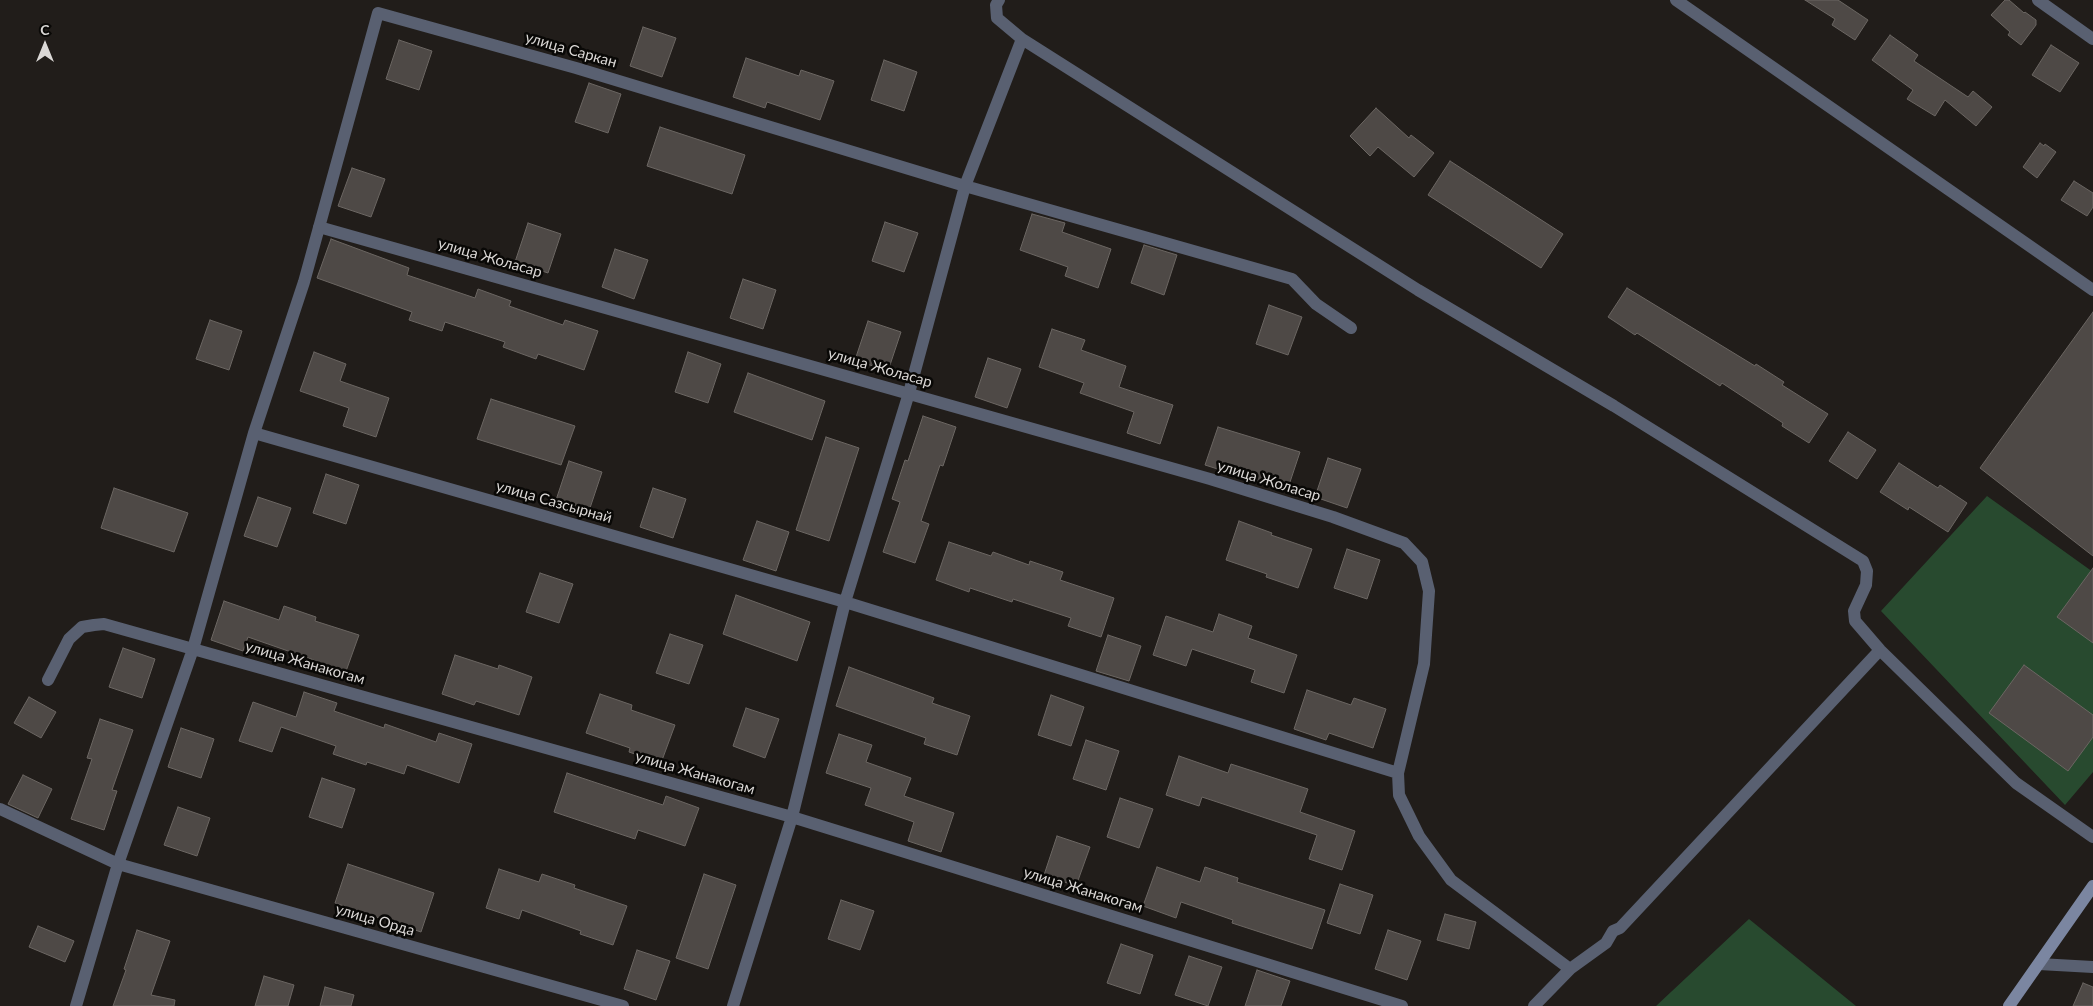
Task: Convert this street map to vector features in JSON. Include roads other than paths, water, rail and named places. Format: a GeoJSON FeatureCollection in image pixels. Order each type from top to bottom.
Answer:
{"type":"FeatureCollection","features":[{"type":"Feature","properties":{"kind":"street"},"geometry":{"type":"LineString","coordinates":[[999,0],[996,5],[997,18],[1022,39],[1418,290],[1614,406],[1863,561],[1867,571],[1866,585],[1854,611],[1855,621],[1880,650],[2016,783],[2093,837]]}},
{"type":"Feature","properties":{"kind":"street"},"geometry":{"type":"LineString","coordinates":[[1676,0],[2093,290]]}},
{"type":"Feature","properties":{"kind":"street"},"geometry":{"type":"LineString","coordinates":[[2038,0],[2093,39]]}},
{"type":"Feature","properties":{"kind":"street","name":"улица Саркан"},"geometry":{"type":"LineString","coordinates":[[319,226],[378,13],[576,68],[965,186]]}},
{"type":"Feature","properties":{"kind":"street"},"geometry":{"type":"LineString","coordinates":[[733,1006],[792,817],[845,602],[909,393],[965,186],[1022,39]]}},
{"type":"Feature","properties":{"kind":"street"},"geometry":{"type":"LineString","coordinates":[[965,186],[1292,279],[1316,304],[1351,328]]}},
{"type":"Feature","properties":{"kind":"street"},"geometry":{"type":"LineString","coordinates":[[76,1006],[118,864],[193,649],[254,433],[304,282],[319,226]]}},
{"type":"Feature","properties":{"kind":"street","name":"улица Жоласар"},"geometry":{"type":"LineString","coordinates":[[319,226],[1210,479],[1404,543],[1422,562],[1429,590],[1424,664],[1398,773]]}},
{"type":"Feature","properties":{"kind":"street","name":"улица Сазсырнай"},"geometry":{"type":"LineString","coordinates":[[254,433],[845,602],[1398,773]]}},
{"type":"Feature","properties":{"kind":"street","name":"улица Жанакогам"},"geometry":{"type":"LineString","coordinates":[[48,680],[68,639],[82,627],[104,624],[792,817],[1402,1006]]}},
{"type":"Feature","properties":{"kind":"street"},"geometry":{"type":"LineString","coordinates":[[1534,1006],[1570,969],[1606,942],[1612,931],[1620,928],[1627,921],[1880,650]]}},
{"type":"Feature","properties":{"kind":"street"},"geometry":{"type":"LineString","coordinates":[[1398,773],[1399,794],[1419,836],[1451,880],[1570,969]]}},
{"type":"Feature","properties":{"kind":"street","name":"улица Орда"},"geometry":{"type":"LineString","coordinates":[[0,809],[118,864],[623,1006]]}},
{"type":"Feature","properties":{"kind":"street"},"geometry":{"type":"LineString","coordinates":[[2009,1006],[2093,886]]}},
{"type":"Feature","properties":{"kind":"street"},"geometry":{"type":"LineString","coordinates":[[2039,964],[2093,967]]}}]}
